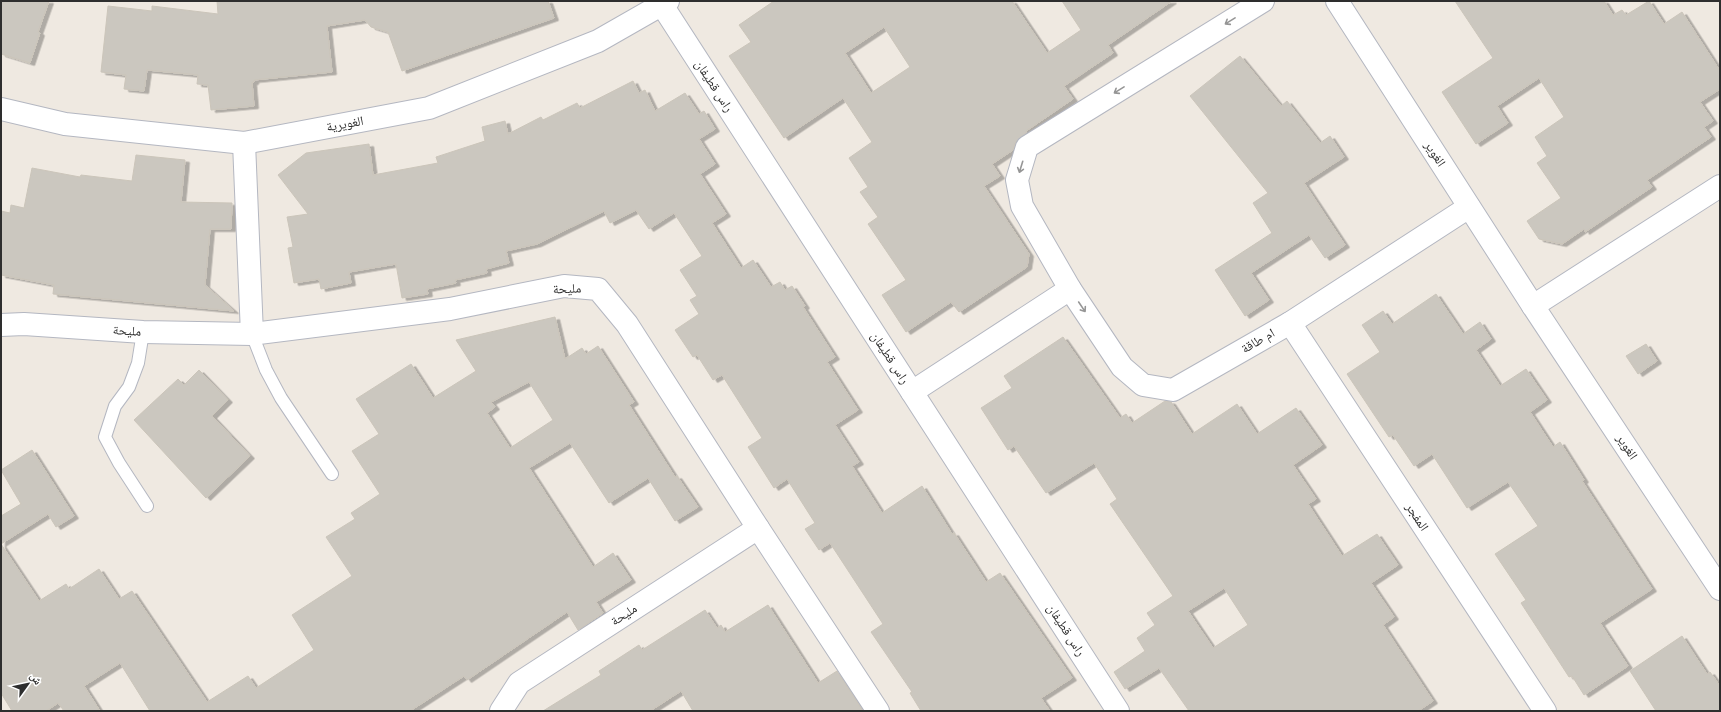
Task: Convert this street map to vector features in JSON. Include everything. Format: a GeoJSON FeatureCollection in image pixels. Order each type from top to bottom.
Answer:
{"type":"FeatureCollection","features":[{"type":"Feature","properties":{"kind":"street","name":"ام طاقة"},"geometry":{"type":"LineString","coordinates":[[1263,1],[1027,147],[1017,180],[1022,206],[1070,289],[1122,367],[1143,385],[1173,390],[1290,323],[1469,207]]}},
{"type":"Feature","properties":{"kind":"street","name":"الغوير"},"geometry":{"type":"LineString","coordinates":[[1337,1],[1533,306],[1720,589]]}},
{"type":"Feature","properties":{"kind":"street","name":"الغويرية"},"geometry":{"type":"LineString","coordinates":[[1,109],[65,124],[244,143],[429,108],[598,41],[665,3]]}},
{"type":"Feature","properties":{"kind":"street","name":"راس قطيفان"},"geometry":{"type":"LineString","coordinates":[[665,3],[912,392],[1118,711]]}},
{"type":"Feature","properties":{"kind":"street"},"geometry":{"type":"LineString","coordinates":[[244,143],[252,334]]}},
{"type":"Feature","properties":{"kind":"street"},"geometry":{"type":"LineString","coordinates":[[1533,306],[1720,186]]}},
{"type":"Feature","properties":{"kind":"street","name":"مليحة"},"geometry":{"type":"LineString","coordinates":[[1,325],[24,324],[143,332],[252,334],[450,309],[564,286],[598,289],[627,324],[878,711]]}},
{"type":"Feature","properties":{"kind":"street"},"geometry":{"type":"LineString","coordinates":[[912,392],[1070,289]]}},
{"type":"Feature","properties":{"kind":"street","name":"المفجر"},"geometry":{"type":"LineString","coordinates":[[1290,323],[1545,711]]}},
{"type":"Feature","properties":{"kind":"street","name":"مليحة"},"geometry":{"type":"LineString","coordinates":[[501,711],[519,683],[758,528]]}},
{"type":"Feature","properties":{"kind":"lane"},"geometry":{"type":"LineString","coordinates":[[143,332],[138,363],[129,387],[115,406],[105,437],[119,463],[147,506]]}},
{"type":"Feature","properties":{"kind":"lane"},"geometry":{"type":"LineString","coordinates":[[252,334],[266,370],[281,398],[332,474]]}},
{"type":"Feature","properties":{"kind":"building"},"geometry":{"type":"Polygon","coordinates":[[[1,1],[49,1],[38,32],[40,33],[30,63],[1,54],[1,1]]]}},
{"type":"Feature","properties":{"kind":"building"},"geometry":{"type":"Polygon","coordinates":[[[217,1],[548,1],[554,18],[402,71],[388,32],[371,27],[365,20],[327,26],[332,72],[254,80],[254,82],[252,82],[254,106],[211,110],[208,85],[197,84],[198,75],[147,70],[144,91],[124,89],[126,75],[101,72],[108,6],[152,11],[152,6],[218,14],[217,1]]]}},
{"type":"Feature","properties":{"kind":"building"},"geometry":{"type":"Polygon","coordinates":[[[774,1],[1012,1],[1047,53],[1081,30],[1062,1],[1172,1],[1108,45],[1113,53],[1064,86],[1073,99],[1026,131],[1026,133],[1015,143],[1013,150],[992,164],[1000,176],[984,186],[1029,254],[1027,267],[959,312],[951,302],[906,332],[882,295],[906,280],[868,224],[878,217],[860,192],[868,187],[849,158],[872,142],[843,98],[784,138],[729,56],[751,42],[739,25],[774,1]],[[884,27],[845,53],[871,93],[910,67],[884,27]]]}},
{"type":"Feature","properties":{"kind":"building"},"geometry":{"type":"Polygon","coordinates":[[[1455,1],[1604,1],[1613,15],[1622,10],[1626,15],[1649,1],[1664,24],[1682,12],[1720,71],[1720,89],[1700,102],[1713,121],[1704,127],[1711,137],[1647,180],[1652,187],[1585,232],[1584,229],[1562,244],[1539,239],[1527,221],[1561,198],[1537,163],[1547,156],[1535,137],[1564,117],[1539,78],[1497,106],[1508,123],[1476,144],[1442,92],[1493,58],[1455,1]]]}},
{"type":"Feature","properties":{"kind":"building"},"geometry":{"type":"Polygon","coordinates":[[[1240,56],[1281,106],[1287,101],[1320,143],[1330,136],[1344,157],[1304,183],[1345,245],[1325,258],[1309,235],[1251,273],[1269,300],[1245,316],[1215,270],[1272,233],[1253,203],[1268,193],[1190,96],[1240,56]]]}},
{"type":"Feature","properties":{"kind":"building"},"geometry":{"type":"Polygon","coordinates":[[[633,81],[639,93],[645,90],[655,111],[685,93],[699,114],[704,111],[715,129],[699,139],[715,164],[700,174],[726,214],[712,223],[741,268],[753,260],[771,287],[780,282],[785,290],[792,286],[805,306],[803,307],[835,357],[827,362],[858,410],[835,425],[859,462],[852,466],[882,513],[922,486],[952,534],[954,533],[986,582],[1000,573],[1072,678],[1041,698],[1050,711],[921,711],[910,693],[912,692],[871,632],[883,624],[830,543],[819,550],[805,529],[815,523],[787,479],[774,488],[748,447],[762,438],[722,375],[713,380],[697,355],[693,357],[675,330],[699,314],[690,300],[697,296],[680,270],[702,256],[674,213],[649,229],[636,210],[610,223],[604,211],[537,244],[506,251],[509,263],[486,269],[487,273],[455,280],[456,283],[427,289],[428,294],[402,298],[396,264],[349,272],[351,283],[321,289],[319,279],[294,283],[288,248],[293,247],[287,217],[308,214],[278,175],[306,153],[369,144],[373,175],[438,163],[436,157],[485,141],[482,127],[505,121],[508,134],[541,117],[543,120],[577,103],[580,108],[633,81]]]}},
{"type":"Feature","properties":{"kind":"building"},"geometry":{"type":"Polygon","coordinates":[[[136,155],[185,160],[181,202],[232,203],[231,229],[210,229],[205,285],[234,311],[53,294],[54,285],[1,275],[1,211],[10,213],[11,205],[24,208],[32,168],[80,177],[81,175],[132,181],[136,155]]]}},
{"type":"Feature","properties":{"kind":"building"},"geometry":{"type":"Polygon","coordinates":[[[1436,294],[1463,334],[1480,322],[1491,339],[1476,350],[1500,386],[1526,369],[1547,400],[1530,412],[1553,447],[1560,442],[1584,480],[1582,481],[1652,589],[1600,623],[1628,666],[1584,695],[1572,676],[1569,677],[1521,603],[1526,600],[1495,554],[1538,526],[1508,482],[1467,508],[1432,454],[1414,466],[1393,435],[1389,437],[1347,374],[1380,352],[1362,325],[1383,311],[1392,324],[1436,294]]]}},
{"type":"Feature","properties":{"kind":"building"},"geometry":{"type":"Polygon","coordinates":[[[555,317],[565,359],[582,348],[586,354],[598,346],[634,402],[629,405],[675,477],[677,476],[698,507],[675,521],[648,478],[609,503],[570,443],[529,468],[593,567],[613,553],[631,580],[596,602],[603,613],[578,630],[567,612],[467,680],[464,676],[410,711],[150,711],[120,663],[84,686],[100,711],[64,711],[58,703],[46,711],[12,711],[1,693],[1,544],[39,601],[66,584],[69,589],[99,569],[119,599],[132,591],[207,702],[248,676],[256,688],[314,650],[292,615],[352,576],[326,537],[355,519],[351,513],[380,494],[352,451],[379,434],[356,399],[411,364],[433,398],[476,371],[456,340],[555,317]],[[529,382],[491,402],[495,407],[487,413],[510,448],[553,420],[529,382]]]}},
{"type":"Feature","properties":{"kind":"building"},"geometry":{"type":"Polygon","coordinates":[[[1063,337],[1120,418],[1126,414],[1132,423],[1165,401],[1171,402],[1192,434],[1237,404],[1257,434],[1296,408],[1322,445],[1293,465],[1316,499],[1308,504],[1342,556],[1377,534],[1398,565],[1371,583],[1394,617],[1383,625],[1433,701],[1418,711],[1189,711],[1159,668],[1125,689],[1114,672],[1145,651],[1137,638],[1155,625],[1147,613],[1173,596],[1110,504],[1117,499],[1094,463],[1046,493],[1014,446],[1008,450],[981,408],[1012,388],[1004,376],[1063,337]],[[1224,588],[1188,611],[1213,648],[1248,625],[1224,588]]]}},
{"type":"Feature","properties":{"kind":"building"},"geometry":{"type":"Polygon","coordinates":[[[1646,344],[1657,361],[1638,374],[1626,356],[1646,344]]]}},
{"type":"Feature","properties":{"kind":"building"},"geometry":{"type":"Polygon","coordinates":[[[199,370],[228,400],[212,416],[250,456],[206,498],[134,420],[178,379],[184,385],[199,370]]]}},
{"type":"Feature","properties":{"kind":"building"},"geometry":{"type":"Polygon","coordinates":[[[32,450],[74,516],[56,527],[48,514],[1,544],[1,516],[21,504],[1,470],[32,450]]]}},
{"type":"Feature","properties":{"kind":"building"},"geometry":{"type":"Polygon","coordinates":[[[768,605],[818,683],[837,671],[863,711],[693,711],[681,691],[650,711],[543,711],[601,675],[599,671],[639,645],[642,650],[705,610],[717,628],[721,625],[725,632],[768,605]]]}},
{"type":"Feature","properties":{"kind":"building"},"geometry":{"type":"Polygon","coordinates":[[[1682,636],[1707,674],[1710,672],[1720,686],[1720,711],[1656,711],[1630,671],[1682,636]]]}}]}
